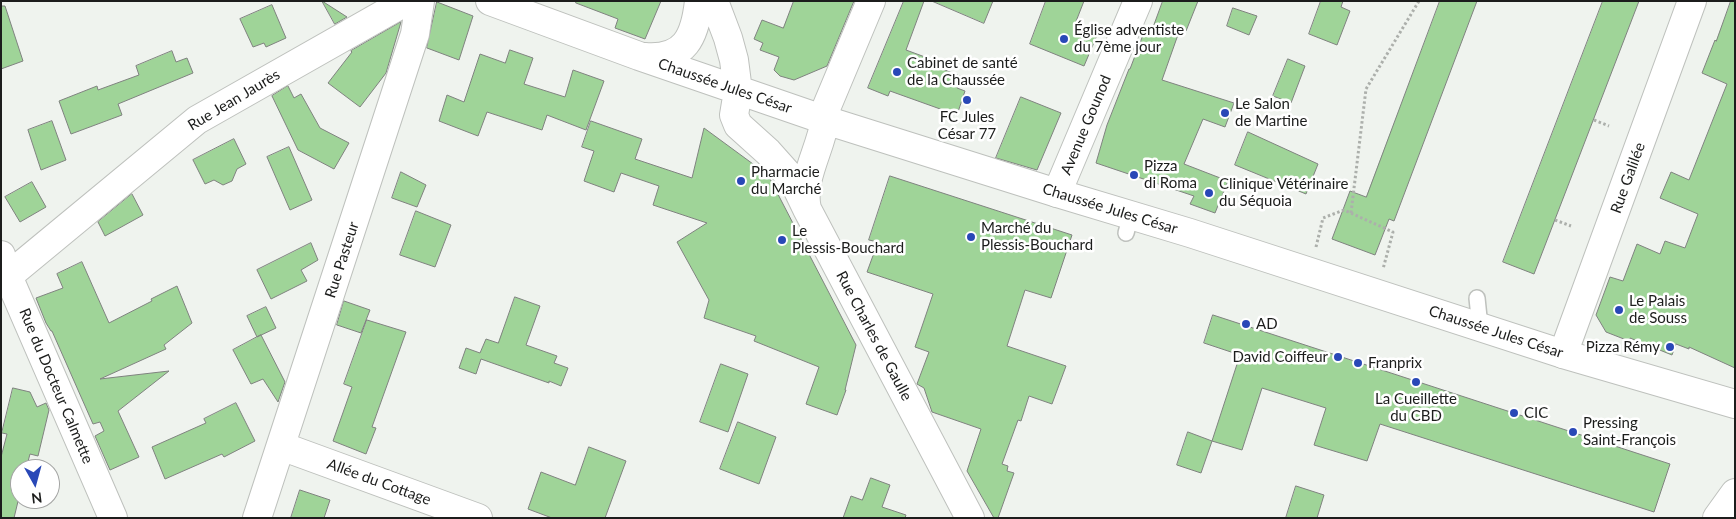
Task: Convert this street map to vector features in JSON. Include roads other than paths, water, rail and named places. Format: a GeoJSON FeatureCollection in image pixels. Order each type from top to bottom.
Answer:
{"type":"FeatureCollection","features":[{"type":"Feature","properties":{"kind":"street","name":"Rue Jean Jaurès"},"geometry":{"type":"LineString","coordinates":[[3,272],[197,120],[398,6],[414,1]]}},
{"type":"Feature","properties":{"kind":"street","name":"Rue Pasteur"},"geometry":{"type":"LineString","coordinates":[[258,518],[415,34],[420,1]]}},
{"type":"Feature","properties":{"kind":"street","name":"Chaussée Jules César"},"geometry":{"type":"LineString","coordinates":[[490,1],[738,91],[1057,193],[1128,224],[1187,242],[1309,271],[1563,354],[1735,404]]}},
{"type":"Feature","properties":{"kind":"street"},"geometry":{"type":"LineString","coordinates":[[639,56],[656,58],[672,55],[687,43],[697,19],[699,1]]}},
{"type":"Feature","properties":{"kind":"street"},"geometry":{"type":"LineString","coordinates":[[714,1],[734,60],[738,91],[734,116],[738,125],[778,162],[793,180],[807,209]]}},
{"type":"Feature","properties":{"kind":"street","name":"Rue Charles de Gaulle"},"geometry":{"type":"LineString","coordinates":[[871,1],[827,106],[823,133],[807,183],[805,201],[807,209],[970,518]]}},
{"type":"Feature","properties":{"kind":"street","name":"Avenue Gounod"},"geometry":{"type":"LineString","coordinates":[[1057,193],[1138,1]]}},
{"type":"Feature","properties":{"kind":"street","name":"Rue Galilée"},"geometry":{"type":"LineString","coordinates":[[1563,354],[1692,1]]}},
{"type":"Feature","properties":{"kind":"street"},"geometry":{"type":"LineString","coordinates":[[1,304],[3,272]]}},
{"type":"Feature","properties":{"kind":"street","name":"Rue du Docteur Calmette"},"geometry":{"type":"LineString","coordinates":[[3,272],[113,518]]}},
{"type":"Feature","properties":{"kind":"street","name":"Allée du Cottage"},"geometry":{"type":"LineString","coordinates":[[281,446],[478,518]]}},
{"type":"Feature","properties":{"kind":"street"},"geometry":{"type":"LineString","coordinates":[[1717,518],[1735,493]]}},
{"type":"Feature","properties":{"kind":"lane"},"geometry":{"type":"LineString","coordinates":[[1476,298],[1480,327]]}},
{"type":"Feature","properties":{"kind":"place","name":"Église adventiste du 7ème jour"},"geometry":{"type":"Point","coordinates":[1064,39]}},
{"type":"Feature","properties":{"kind":"place","name":"Cabinet de santé de la Chaussée"},"geometry":{"type":"Point","coordinates":[897,72]}},
{"type":"Feature","properties":{"kind":"place","name":"FC Jules César 77"},"geometry":{"type":"Point","coordinates":[967,100]}},
{"type":"Feature","properties":{"kind":"place","name":"Le Salon de Martine"},"geometry":{"type":"Point","coordinates":[1225,113]}},
{"type":"Feature","properties":{"kind":"place","name":"Pizza di Roma"},"geometry":{"type":"Point","coordinates":[1134,175]}},
{"type":"Feature","properties":{"kind":"place","name":"Pharmacie du Marché"},"geometry":{"type":"Point","coordinates":[741,181]}},
{"type":"Feature","properties":{"kind":"place","name":"Clinique Vétérinaire du Séquoia"},"geometry":{"type":"Point","coordinates":[1209,193]}},
{"type":"Feature","properties":{"kind":"place","name":"Marché du Plessis-Bouchard"},"geometry":{"type":"Point","coordinates":[971,237]}},
{"type":"Feature","properties":{"kind":"place","name":"Le Plessis-Bouchard"},"geometry":{"type":"Point","coordinates":[782,240]}},
{"type":"Feature","properties":{"kind":"place","name":"Le Palais de Souss"},"geometry":{"type":"Point","coordinates":[1619,310]}},
{"type":"Feature","properties":{"kind":"place","name":"AD"},"geometry":{"type":"Point","coordinates":[1246,324]}},
{"type":"Feature","properties":{"kind":"place","name":"Pizza Rémy"},"geometry":{"type":"Point","coordinates":[1670,347]}},
{"type":"Feature","properties":{"kind":"place","name":"David Coiffeur"},"geometry":{"type":"Point","coordinates":[1338,357]}},
{"type":"Feature","properties":{"kind":"place","name":"Franprix"},"geometry":{"type":"Point","coordinates":[1358,363]}},
{"type":"Feature","properties":{"kind":"place","name":"La Cueillette du CBD"},"geometry":{"type":"Point","coordinates":[1416,382]}},
{"type":"Feature","properties":{"kind":"place","name":"CIC"},"geometry":{"type":"Point","coordinates":[1514,413]}},
{"type":"Feature","properties":{"kind":"place","name":"Pressing Saint-François"},"geometry":{"type":"Point","coordinates":[1573,432]}}]}
